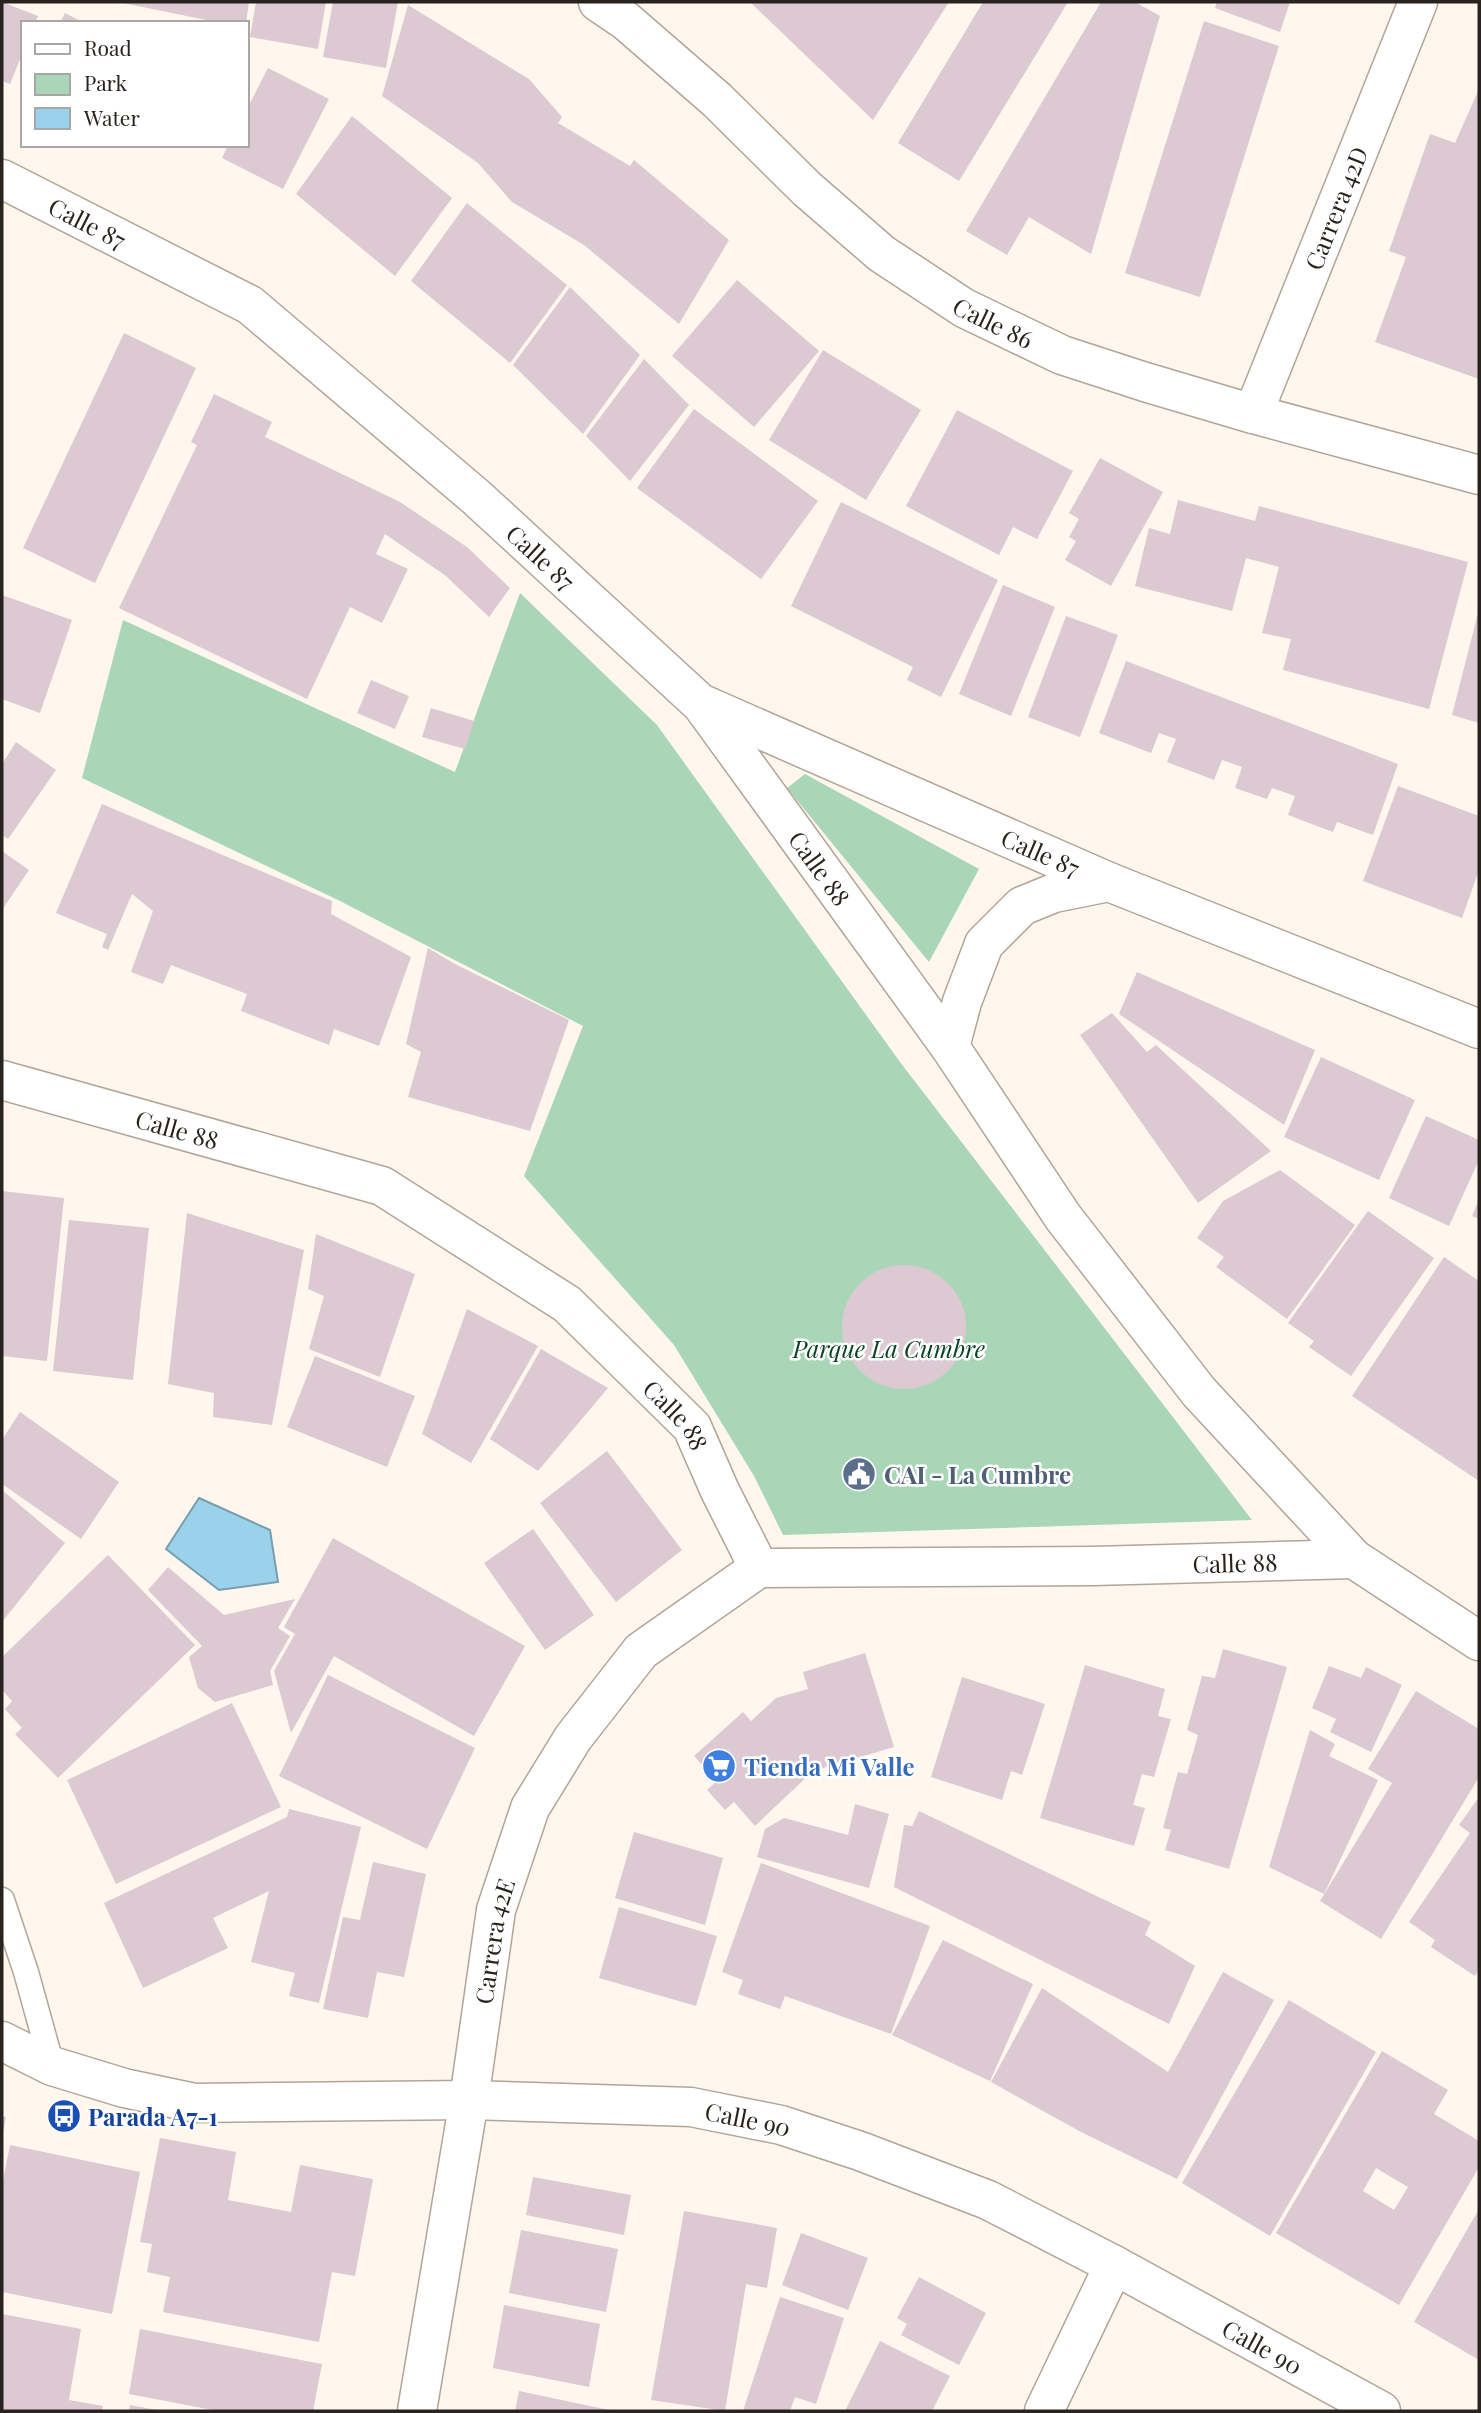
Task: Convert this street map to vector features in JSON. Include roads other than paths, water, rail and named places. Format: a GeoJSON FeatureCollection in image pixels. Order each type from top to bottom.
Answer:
{"type":"FeatureCollection","features":[{"type":"Feature","properties":{"kind":"street","name":"Calle 86"},"geometry":{"type":"LineString","coordinates":[[598,2],[625,21],[717,100],[807,189],[872,246],[923,283],[964,308],[1062,355],[1253,414],[1479,475]]}},
{"type":"Feature","properties":{"kind":"street","name":"Carrera 42D"},"geometry":{"type":"LineString","coordinates":[[1253,414],[1418,2]]}},
{"type":"Feature","properties":{"kind":"street","name":"Calle 87"},"geometry":{"type":"LineString","coordinates":[[2,179],[250,305],[476,497],[700,703],[1109,882],[1479,1029]]}},
{"type":"Feature","properties":{"kind":"street","name":"Calle 88"},"geometry":{"type":"LineString","coordinates":[[700,703],[950,1047],[1063,1217],[1199,1392],[1354,1559],[1479,1641]]}},
{"type":"Feature","properties":{"kind":"street","name":"Calle 87"},"geometry":{"type":"LineString","coordinates":[[950,1047],[962,1002],[984,944],[1022,906],[1054,893],[1109,882]]}},
{"type":"Feature","properties":{"kind":"street","name":"Calle 88"},"geometry":{"type":"LineString","coordinates":[[2,1080],[382,1186],[567,1304],[692,1427],[759,1568],[1093,1566],[1354,1559]]}},
{"type":"Feature","properties":{"kind":"street","name":"Carrera 42E"},"geometry":{"type":"LineString","coordinates":[[417,2411],[469,2100],[496,1910],[530,1808],[573,1738],[641,1651],[759,1568]]}},
{"type":"Feature","properties":{"kind":"street","name":"Calle 90"},"geometry":{"type":"LineString","coordinates":[[2,2041],[52,2066],[124,2088],[195,2103],[469,2100],[691,2107],[780,2124],[988,2200],[1114,2265],[1381,2411]]}},
{"type":"Feature","properties":{"kind":"street"},"geometry":{"type":"LineString","coordinates":[[1044,2411],[1114,2265]]}},
{"type":"Feature","properties":{"kind":"lane"},"geometry":{"type":"LineString","coordinates":[[2,1900],[26,1972],[52,2066]]}},
{"type":"Feature","properties":{"kind":"water"},"geometry":{"type":"Polygon","coordinates":[[[199,1498],[270,1530],[278,1582],[219,1590],[166,1549],[199,1498]]]}},
{"type":"Feature","properties":{"kind":"place","name":"CAI - La Cumbre"},"geometry":{"type":"Point","coordinates":[859,1474]}},
{"type":"Feature","properties":{"kind":"place","name":"Tienda Mi Valle"},"geometry":{"type":"Point","coordinates":[719,1766]}},
{"type":"Feature","properties":{"kind":"place","name":"Parada A7-1"},"geometry":{"type":"Point","coordinates":[64,2116]}},
{"type":"Feature","properties":{"kind":"park label","name":"Parque La Cumbre"},"geometry":{"type":"Point","coordinates":[889,1348]}}]}
